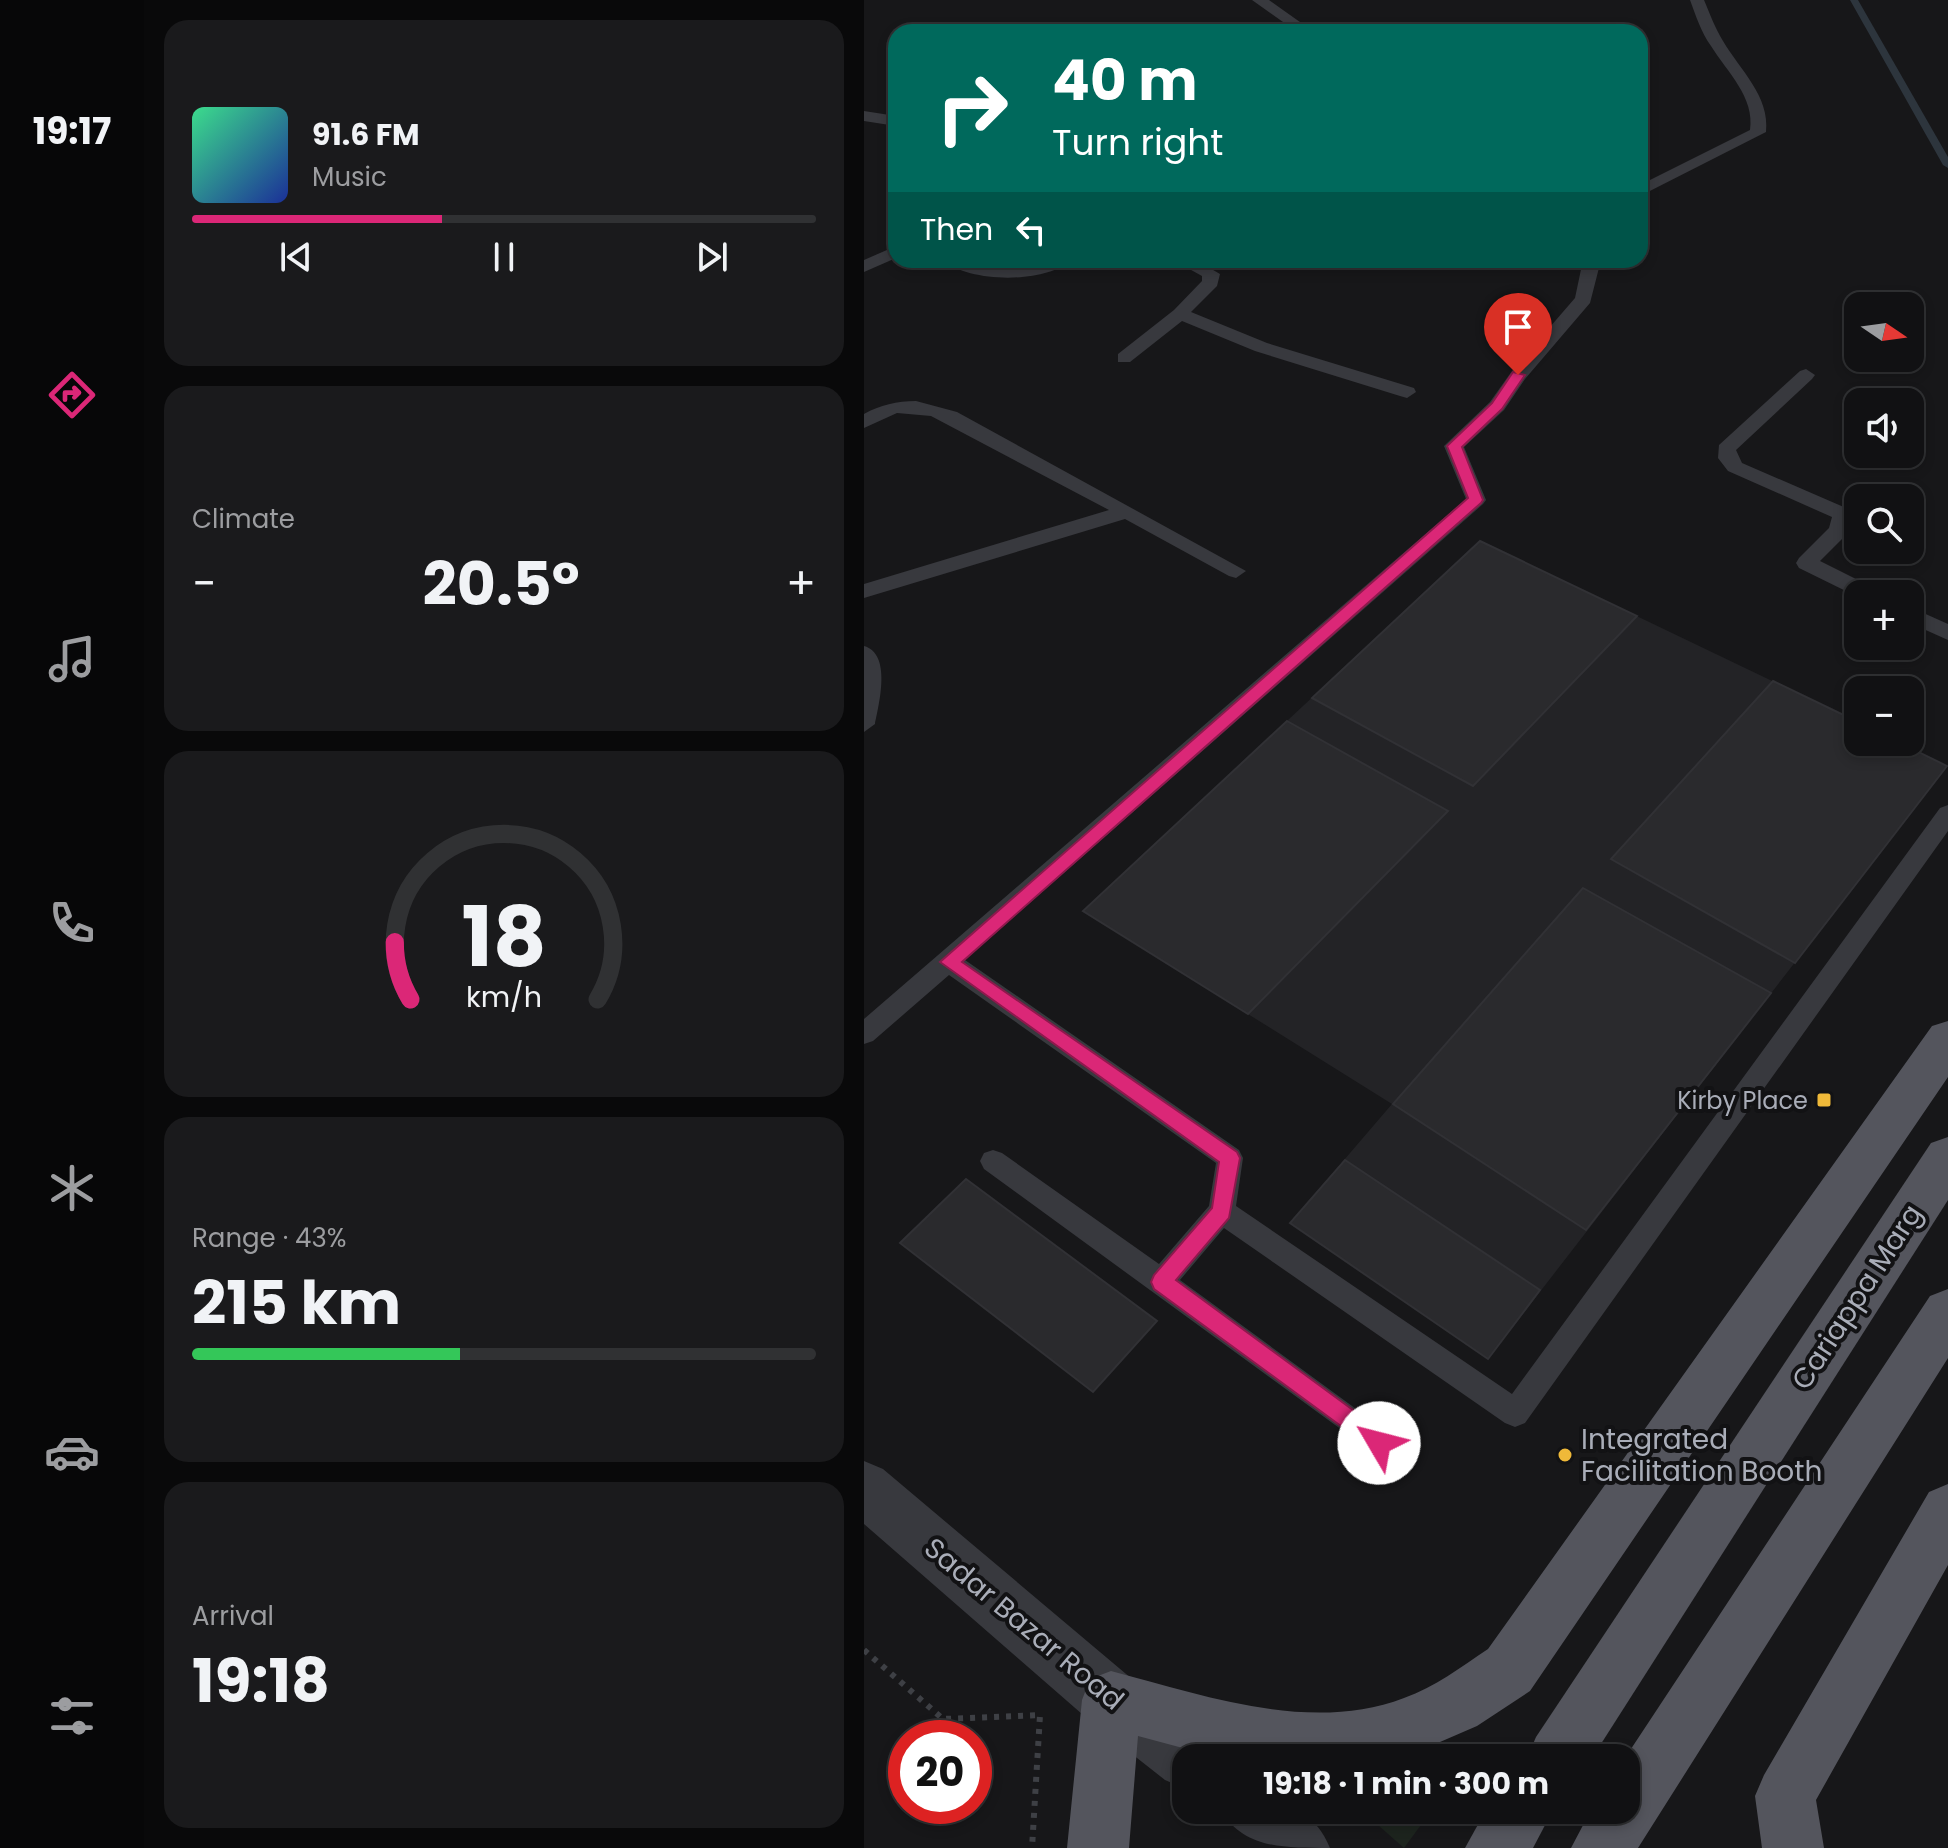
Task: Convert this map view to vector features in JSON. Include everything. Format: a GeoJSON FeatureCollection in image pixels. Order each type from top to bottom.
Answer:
{"type":"FeatureCollection","features":[{"type":"Feature","properties":{"kind":"main road"},"geometry":{"type":"LineString","coordinates":[[1098,1848],[1111,1700],[1270,1741],[1328,1745],[1372,1738],[1422,1723],[1468,1701],[1509,1670],[1948,1040]]}},
{"type":"Feature","properties":{"kind":"main road","name":"Cariappa Marg"},"geometry":{"type":"LineString","coordinates":[[1566,1744],[1948,1158]]}},
{"type":"Feature","properties":{"kind":"main road"},"geometry":{"type":"LineString","coordinates":[[1602,1848],[1948,1313]]}},
{"type":"Feature","properties":{"kind":"main road"},"geometry":{"type":"LineString","coordinates":[[1793,1848],[1785,1796],[1948,1511]]}},
{"type":"Feature","properties":{"kind":"main road"},"geometry":{"type":"LineString","coordinates":[[1496,1848],[1513,1824]]}},
{"type":"Feature","properties":{"kind":"street","name":"Sadar Bazar Road"},"geometry":{"type":"LineString","coordinates":[[864,1488],[1111,1700],[1172,1748]]}},
{"type":"Feature","properties":{"kind":"street"},"geometry":{"type":"LineString","coordinates":[[1269,1824],[1299,1848]]}},
{"type":"Feature","properties":{"kind":"lane"},"geometry":{"type":"LineString","coordinates":[[1259,0],[1295,24]]}},
{"type":"Feature","properties":{"kind":"lane"},"geometry":{"type":"LineString","coordinates":[[1648,187],[1758,132],[1762,122],[1756,106],[1712,36],[1697,0]]}},
{"type":"Feature","properties":{"kind":"lane"},"geometry":{"type":"LineString","coordinates":[[864,116],[888,120]]}},
{"type":"Feature","properties":{"kind":"lane"},"geometry":{"type":"LineString","coordinates":[[864,267],[888,255]]}},
{"type":"Feature","properties":{"kind":"lane"},"geometry":{"type":"LineString","coordinates":[[982,268],[1020,272],[1042,268]]}},
{"type":"Feature","properties":{"kind":"lane"},"geometry":{"type":"LineString","coordinates":[[1124,358],[1180,314],[1211,282],[1211,274],[1199,268]]}},
{"type":"Feature","properties":{"kind":"lane"},"geometry":{"type":"LineString","coordinates":[[864,1034],[1476,500],[1454,446],[1497,406],[1518,375],[1584,299],[1590,268]]}},
{"type":"Feature","properties":{"kind":"lane"},"geometry":{"type":"LineString","coordinates":[[1180,314],[1261,347],[1407,392]]}},
{"type":"Feature","properties":{"kind":"lane"},"geometry":{"type":"LineString","coordinates":[[1806,375],[1726,449],[1735,467],[1839,513],[1843,520],[1838,531],[1806,563],[1844,582]]}},
{"type":"Feature","properties":{"kind":"lane"},"geometry":{"type":"LineString","coordinates":[[864,422],[900,405],[924,406],[1236,571]]}},
{"type":"Feature","properties":{"kind":"lane"},"geometry":{"type":"LineString","coordinates":[[864,591],[1126,512]]}},
{"type":"Feature","properties":{"kind":"lane"},"geometry":{"type":"LineString","coordinates":[[1924,621],[1948,633]]}},
{"type":"Feature","properties":{"kind":"lane"},"geometry":{"type":"LineString","coordinates":[[864,653],[873,682],[864,724]]}},
{"type":"Feature","properties":{"kind":"lane"},"geometry":{"type":"LineString","coordinates":[[1222,1211],[1515,1413],[1948,814]]}},
{"type":"Feature","properties":{"kind":"lane"},"geometry":{"type":"LineString","coordinates":[[949,962],[1230,1158],[1222,1211],[1161,1282]]}},
{"type":"Feature","properties":{"kind":"lane"},"geometry":{"type":"LineString","coordinates":[[993,1161],[1379,1443]]}},
{"type":"Feature","properties":{"kind":"path"},"geometry":{"type":"LineString","coordinates":[[864,1650],[943,1719],[1040,1715],[1032,1848]]}},
{"type":"Feature","properties":{"kind":"shaded area"},"geometry":{"type":"Polygon","coordinates":[[[1480,541],[1844,715],[1844,756],[1924,755],[1947,766],[1488,1359],[1290,1223],[1392,1104],[1083,911],[1480,541]]]}},
{"type":"Feature","properties":{"kind":"shaded area"},"geometry":{"type":"Polygon","coordinates":[[[1377,1824],[1422,1824],[1404,1848],[1377,1824]]]}},
{"type":"Feature","properties":{"kind":"building"},"geometry":{"type":"Polygon","coordinates":[[[1480,541],[1637,616],[1473,786],[1312,698],[1480,541]]]}},
{"type":"Feature","properties":{"kind":"building"},"geometry":{"type":"Polygon","coordinates":[[[1773,681],[1844,715],[1844,756],[1924,755],[1947,766],[1795,963],[1611,859],[1773,681]]]}},
{"type":"Feature","properties":{"kind":"building"},"geometry":{"type":"Polygon","coordinates":[[[1287,721],[1448,811],[1248,1014],[1083,911],[1287,721]]]}},
{"type":"Feature","properties":{"kind":"building"},"geometry":{"type":"Polygon","coordinates":[[[1583,888],[1771,993],[1586,1230],[1393,1104],[1583,888]]]}},
{"type":"Feature","properties":{"kind":"building"},"geometry":{"type":"Polygon","coordinates":[[[1345,1160],[1540,1290],[1488,1359],[1290,1223],[1345,1160]]]}},
{"type":"Feature","properties":{"kind":"building"},"geometry":{"type":"Polygon","coordinates":[[[966,1179],[1157,1321],[1093,1392],[900,1243],[966,1179]]]}},
{"type":"Feature","properties":{"kind":"waterway"},"geometry":{"type":"LineString","coordinates":[[1854,0],[1948,165]]}},
{"type":"Feature","properties":{"kind":"place","name":"Kirby Place"},"geometry":{"type":"Point","coordinates":[1824,1100]}},
{"type":"Feature","properties":{"kind":"place","name":"Integrated Facilitation Booth"},"geometry":{"type":"Point","coordinates":[1565,1455]}},
{"type":"Feature","properties":{"kind":"route"},"geometry":{"type":"LineString","coordinates":[[1379,1443],[1161,1282],[1222,1211],[1230,1158],[949,962],[1476,500],[1454,446],[1497,406],[1518,375]]}}]}
